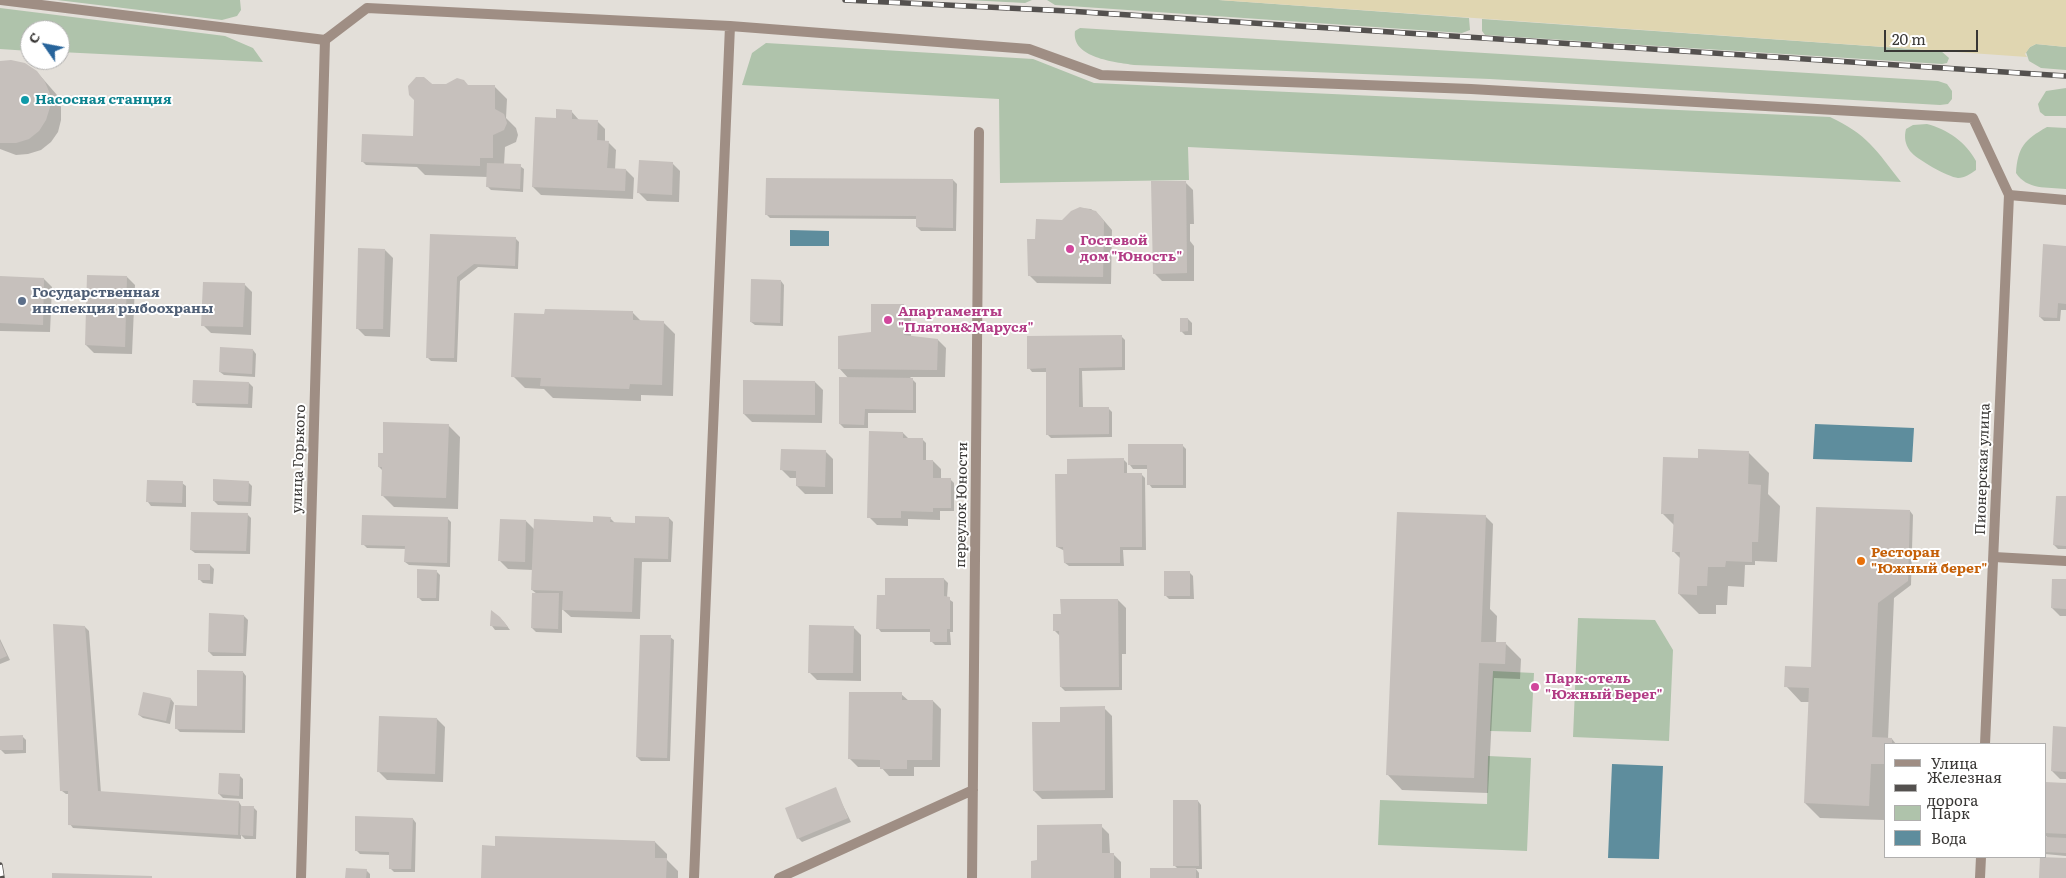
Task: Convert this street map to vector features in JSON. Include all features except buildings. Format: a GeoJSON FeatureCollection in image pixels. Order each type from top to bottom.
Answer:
{"type":"FeatureCollection","features":[{"type":"Feature","properties":{"kind":"street"},"geometry":{"type":"LineString","coordinates":[[1,0],[325,40],[367,8],[730,26],[1029,49],[1101,75],[1471,89],[1973,118],[2009,195],[2066,200]]}},
{"type":"Feature","properties":{"kind":"street"},"geometry":{"type":"LineString","coordinates":[[694,878],[730,26]]}},
{"type":"Feature","properties":{"kind":"street","name":"улица Горького"},"geometry":{"type":"LineString","coordinates":[[301,878],[325,40]]}},
{"type":"Feature","properties":{"kind":"street","name":"переулок Юности"},"geometry":{"type":"LineString","coordinates":[[972,878],[979,132]]}},
{"type":"Feature","properties":{"kind":"street","name":"Пионерская улица"},"geometry":{"type":"LineString","coordinates":[[1985,743],[2009,195]]}},
{"type":"Feature","properties":{"kind":"street"},"geometry":{"type":"LineString","coordinates":[[1994,557],[2066,561]]}},
{"type":"Feature","properties":{"kind":"street"},"geometry":{"type":"LineString","coordinates":[[779,878],[973,790]]}},
{"type":"Feature","properties":{"kind":"street"},"geometry":{"type":"LineString","coordinates":[[1980,858],[1980,878]]}},
{"type":"Feature","properties":{"kind":"green space"},"geometry":{"type":"Polygon","coordinates":[[[57,0],[240,0],[241,10],[237,16],[222,20],[57,0]]]}},
{"type":"Feature","properties":{"kind":"green space"},"geometry":{"type":"Polygon","coordinates":[[[967,0],[1032,0],[1025,3],[967,0]]]}},
{"type":"Feature","properties":{"kind":"green space"},"geometry":{"type":"Polygon","coordinates":[[[1047,0],[1219,0],[1469,18],[1470,30],[1462,33],[1055,5],[1047,0]]]}},
{"type":"Feature","properties":{"kind":"green space"},"geometry":{"type":"Polygon","coordinates":[[[0,8],[225,36],[253,48],[263,62],[70,52],[70,20],[20,20],[20,50],[0,49],[0,8]]]}},
{"type":"Feature","properties":{"kind":"green space"},"geometry":{"type":"Polygon","coordinates":[[[1482,19],[1941,51],[1949,58],[1947,63],[1942,64],[1485,35],[1482,31],[1482,19]]]}},
{"type":"Feature","properties":{"kind":"green space"},"geometry":{"type":"Polygon","coordinates":[[[1080,28],[1938,81],[1947,84],[1952,91],[1952,99],[1948,104],[1940,105],[1490,79],[1134,65],[1106,60],[1087,53],[1076,40],[1075,31],[1080,28]]]}},
{"type":"Feature","properties":{"kind":"green space"},"geometry":{"type":"Polygon","coordinates":[[[766,43],[1033,59],[1094,83],[1830,117],[1843,123],[1870,144],[1901,182],[1188,147],[1189,180],[1000,183],[999,99],[742,85],[752,53],[766,43]]]}},
{"type":"Feature","properties":{"kind":"green space"},"geometry":{"type":"Polygon","coordinates":[[[2036,44],[2066,47],[2066,70],[2041,68],[2029,61],[2026,52],[2036,44]]]}},
{"type":"Feature","properties":{"kind":"green space"},"geometry":{"type":"Polygon","coordinates":[[[2066,88],[2066,116],[2045,116],[2040,112],[2038,104],[2046,91],[2066,88]]]}},
{"type":"Feature","properties":{"kind":"green space"},"geometry":{"type":"Polygon","coordinates":[[[1927,124],[1942,129],[1961,142],[1976,161],[1976,170],[1967,176],[1953,177],[1932,167],[1913,154],[1906,143],[1906,129],[1913,125],[1927,124]]]}},
{"type":"Feature","properties":{"kind":"green space"},"geometry":{"type":"Polygon","coordinates":[[[2047,127],[2066,128],[2066,189],[2038,187],[2026,182],[2016,173],[2018,157],[2024,145],[2033,136],[2047,127]]]}},
{"type":"Feature","properties":{"kind":"green space"},"geometry":{"type":"Polygon","coordinates":[[[1578,618],[1655,620],[1673,650],[1669,741],[1573,737],[1578,618]]]}},
{"type":"Feature","properties":{"kind":"green space"},"geometry":{"type":"Polygon","coordinates":[[[1493,671],[1534,673],[1531,732],[1490,731],[1493,671]]]}},
{"type":"Feature","properties":{"kind":"green space"},"geometry":{"type":"Polygon","coordinates":[[[1488,756],[1531,758],[1527,851],[1378,845],[1380,800],[1487,804],[1488,756]]]}},
{"type":"Feature","properties":{"kind":"sand"},"geometry":{"type":"Polygon","coordinates":[[[1219,0],[2066,0],[2066,47],[2036,44],[2030,47],[2025,54],[2027,57],[1219,0]]]}},
{"type":"Feature","properties":{"kind":"water"},"geometry":{"type":"Polygon","coordinates":[[[790,230],[829,231],[829,246],[790,246],[790,230]]]}},
{"type":"Feature","properties":{"kind":"water"},"geometry":{"type":"Polygon","coordinates":[[[1815,424],[1914,428],[1912,462],[1813,459],[1815,424]]]}},
{"type":"Feature","properties":{"kind":"water"},"geometry":{"type":"Polygon","coordinates":[[[1612,764],[1663,766],[1659,859],[1608,858],[1612,764]]]}},
{"type":"Feature","properties":{"kind":"railway"},"geometry":{"type":"LineString","coordinates":[[845,0],[1068,11],[2066,76]]}},
{"type":"Feature","properties":{"kind":"railway"},"geometry":{"type":"LineString","coordinates":[[0,865],[2,878]]}},
{"type":"Feature","properties":{"kind":"place","name":"Насосная станция"},"geometry":{"type":"Point","coordinates":[25,100]}},
{"type":"Feature","properties":{"kind":"place","name":"Гостевой дом \"Юность\""},"geometry":{"type":"Point","coordinates":[1070,249]}},
{"type":"Feature","properties":{"kind":"place","name":"Государственная инспекция рыбоохраны"},"geometry":{"type":"Point","coordinates":[22,301]}},
{"type":"Feature","properties":{"kind":"place","name":"Апартаменты \"Платон&Маруся\""},"geometry":{"type":"Point","coordinates":[888,320]}},
{"type":"Feature","properties":{"kind":"place","name":"Ресторан \"Южный берег\""},"geometry":{"type":"Point","coordinates":[1861,561]}},
{"type":"Feature","properties":{"kind":"place","name":"Парк-отель \"Южный Берег\""},"geometry":{"type":"Point","coordinates":[1535,687]}}]}
